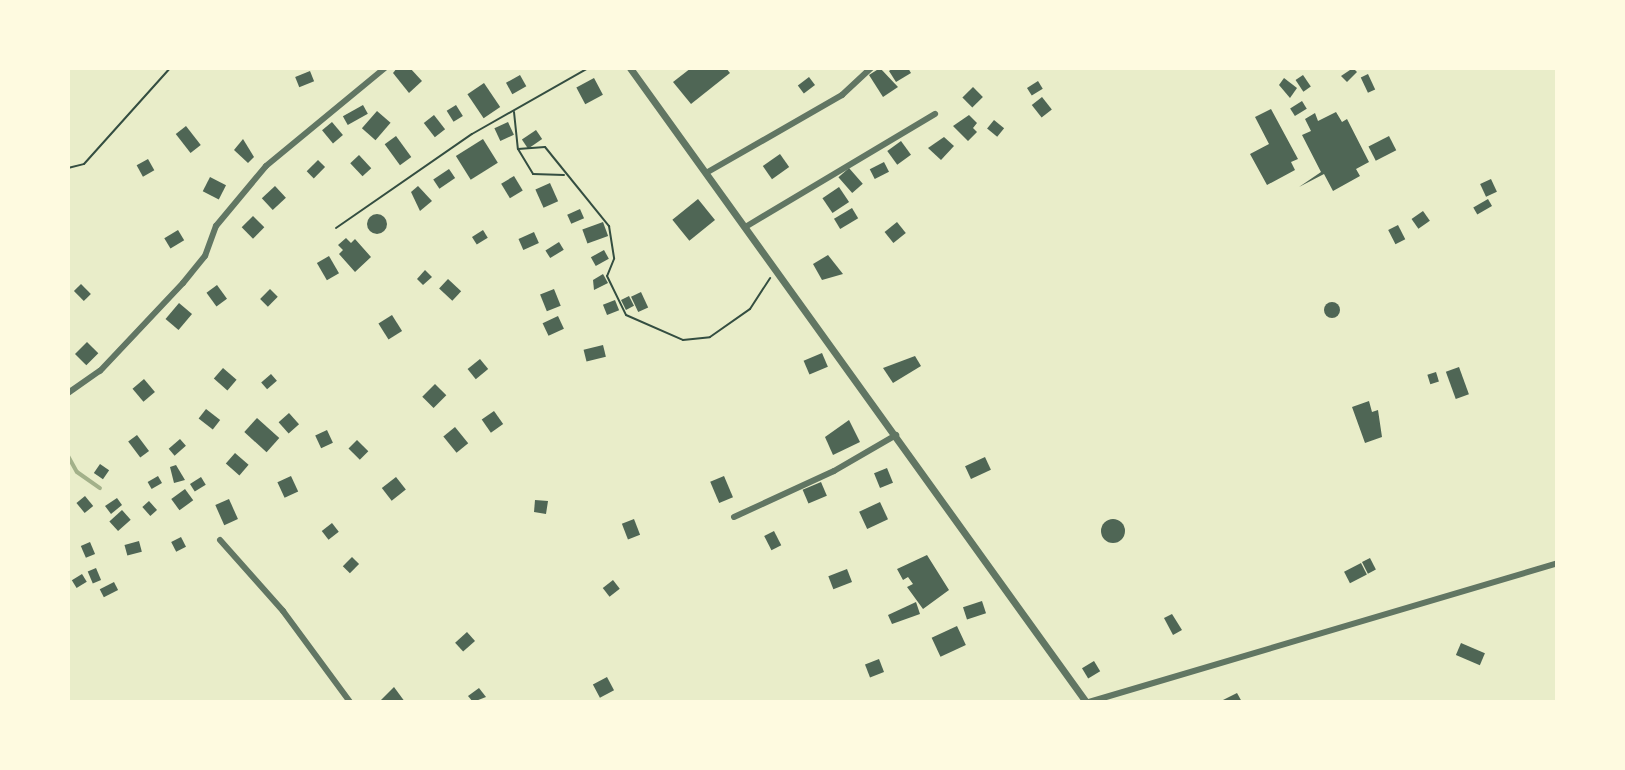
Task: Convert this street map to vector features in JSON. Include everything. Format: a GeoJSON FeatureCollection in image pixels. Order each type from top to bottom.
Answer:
{"type":"FeatureCollection","features":[{"type":"Feature","properties":{"kind":"street"},"geometry":{"type":"LineString","coordinates":[[68,393],[100,371],[183,283],[205,256],[216,226],[266,166],[362,92],[385,68]]}},
{"type":"Feature","properties":{"kind":"street"},"geometry":{"type":"LineString","coordinates":[[630,68],[777,267],[1088,702],[1557,563]]}},
{"type":"Feature","properties":{"kind":"street"},"geometry":{"type":"LineString","coordinates":[[706,173],[842,95],[871,68]]}},
{"type":"Feature","properties":{"kind":"street"},"geometry":{"type":"LineString","coordinates":[[747,226],[935,114]]}},
{"type":"Feature","properties":{"kind":"street"},"geometry":{"type":"LineString","coordinates":[[734,517],[834,471],[896,435]]}},
{"type":"Feature","properties":{"kind":"street"},"geometry":{"type":"LineString","coordinates":[[220,540],[283,611],[350,702]]}},
{"type":"Feature","properties":{"kind":"path"},"geometry":{"type":"LineString","coordinates":[[68,168],[84,164],[170,68]]}},
{"type":"Feature","properties":{"kind":"path"},"geometry":{"type":"LineString","coordinates":[[336,228],[472,134],[588,68]]}},
{"type":"Feature","properties":{"kind":"path"},"geometry":{"type":"LineString","coordinates":[[513,111],[518,149],[533,174],[565,175]]}},
{"type":"Feature","properties":{"kind":"path"},"geometry":{"type":"LineString","coordinates":[[518,149],[545,147],[609,226],[614,259],[607,276],[626,315],[638,321],[683,340],[710,337],[750,309],[777,267]]}},
{"type":"Feature","properties":{"kind":"building"},"geometry":{"type":"Polygon","coordinates":[[[397,68],[410,68],[422,81],[409,93],[393,73],[397,68]]]}},
{"type":"Feature","properties":{"kind":"building"},"geometry":{"type":"Polygon","coordinates":[[[691,68],[726,68],[730,73],[691,104],[673,82],[691,68]]]}},
{"type":"Feature","properties":{"kind":"building"},"geometry":{"type":"Polygon","coordinates":[[[880,68],[898,87],[883,97],[869,75],[880,68]]]}},
{"type":"Feature","properties":{"kind":"building"},"geometry":{"type":"Polygon","coordinates":[[[908,68],[911,73],[896,82],[889,71],[908,68]]]}},
{"type":"Feature","properties":{"kind":"building"},"geometry":{"type":"Polygon","coordinates":[[[1353,68],[1357,72],[1347,82],[1341,76],[1353,68]]]}},
{"type":"Feature","properties":{"kind":"building"},"geometry":{"type":"Polygon","coordinates":[[[310,71],[314,81],[299,87],[295,77],[310,71]]]}},
{"type":"Feature","properties":{"kind":"building"},"geometry":{"type":"Polygon","coordinates":[[[1368,74],[1375,89],[1368,93],[1361,77],[1368,74]]]}},
{"type":"Feature","properties":{"kind":"building"},"geometry":{"type":"Polygon","coordinates":[[[520,75],[526,86],[512,94],[506,83],[520,75]]]}},
{"type":"Feature","properties":{"kind":"building"},"geometry":{"type":"Polygon","coordinates":[[[1303,75],[1311,87],[1303,92],[1296,80],[1303,75]]]}},
{"type":"Feature","properties":{"kind":"building"},"geometry":{"type":"Polygon","coordinates":[[[809,77],[815,85],[804,93],[798,85],[809,77]]]}},
{"type":"Feature","properties":{"kind":"building"},"geometry":{"type":"Polygon","coordinates":[[[594,78],[603,95],[585,104],[576,87],[594,78]]]}},
{"type":"Feature","properties":{"kind":"building"},"geometry":{"type":"Polygon","coordinates":[[[1284,78],[1297,88],[1290,98],[1279,85],[1284,78]]]}},
{"type":"Feature","properties":{"kind":"building"},"geometry":{"type":"Polygon","coordinates":[[[1038,81],[1043,89],[1032,96],[1027,88],[1038,81]]]}},
{"type":"Feature","properties":{"kind":"building"},"geometry":{"type":"Polygon","coordinates":[[[484,83],[500,107],[484,118],[467,94],[484,83]]]}},
{"type":"Feature","properties":{"kind":"building"},"geometry":{"type":"Polygon","coordinates":[[[973,87],[983,97],[972,108],[962,98],[973,87]]]}},
{"type":"Feature","properties":{"kind":"building"},"geometry":{"type":"Polygon","coordinates":[[[1042,97],[1052,110],[1042,118],[1032,105],[1042,97]]]}},
{"type":"Feature","properties":{"kind":"building"},"geometry":{"type":"Polygon","coordinates":[[[1302,101],[1307,109],[1295,116],[1290,108],[1302,101]]]}},
{"type":"Feature","properties":{"kind":"building"},"geometry":{"type":"Polygon","coordinates":[[[363,105],[368,114],[348,125],[343,116],[363,105]]]}},
{"type":"Feature","properties":{"kind":"building"},"geometry":{"type":"Polygon","coordinates":[[[456,105],[463,116],[454,122],[447,111],[456,105]]]}},
{"type":"Feature","properties":{"kind":"building"},"geometry":{"type":"Polygon","coordinates":[[[1271,109],[1298,159],[1291,162],[1295,170],[1267,185],[1250,154],[1269,144],[1255,117],[1271,109]]]}},
{"type":"Feature","properties":{"kind":"building"},"geometry":{"type":"Polygon","coordinates":[[[377,111],[391,123],[375,140],[362,128],[377,111]]]}},
{"type":"Feature","properties":{"kind":"building"},"geometry":{"type":"Polygon","coordinates":[[[1336,112],[1342,122],[1347,119],[1369,162],[1356,169],[1360,176],[1333,191],[1324,174],[1299,187],[1321,172],[1302,135],[1311,131],[1305,119],[1315,113],[1318,121],[1336,112]]]}},
{"type":"Feature","properties":{"kind":"building"},"geometry":{"type":"Polygon","coordinates":[[[434,115],[445,129],[435,137],[424,123],[434,115]]]}},
{"type":"Feature","properties":{"kind":"building"},"geometry":{"type":"Polygon","coordinates":[[[969,115],[977,123],[973,128],[977,132],[968,141],[953,126],[969,115]]]}},
{"type":"Feature","properties":{"kind":"building"},"geometry":{"type":"Polygon","coordinates":[[[994,120],[1004,128],[997,137],[987,129],[994,120]]]}},
{"type":"Feature","properties":{"kind":"building"},"geometry":{"type":"Polygon","coordinates":[[[332,122],[343,135],[333,143],[322,130],[332,122]]]}},
{"type":"Feature","properties":{"kind":"building"},"geometry":{"type":"Polygon","coordinates":[[[508,122],[514,135],[500,141],[494,128],[508,122]]]}},
{"type":"Feature","properties":{"kind":"building"},"geometry":{"type":"Polygon","coordinates":[[[186,126],[201,145],[191,153],[176,134],[186,126]]]}},
{"type":"Feature","properties":{"kind":"building"},"geometry":{"type":"Polygon","coordinates":[[[536,130],[542,139],[528,149],[522,140],[536,130]]]}},
{"type":"Feature","properties":{"kind":"building"},"geometry":{"type":"Polygon","coordinates":[[[396,136],[411,157],[400,165],[385,144],[396,136]]]}},
{"type":"Feature","properties":{"kind":"building"},"geometry":{"type":"Polygon","coordinates":[[[1389,136],[1396,150],[1376,161],[1369,146],[1389,136]]]}},
{"type":"Feature","properties":{"kind":"building"},"geometry":{"type":"Polygon","coordinates":[[[944,137],[954,146],[941,160],[928,148],[944,137]]]}},
{"type":"Feature","properties":{"kind":"building"},"geometry":{"type":"Polygon","coordinates":[[[243,139],[254,157],[248,163],[234,150],[243,139]]]}},
{"type":"Feature","properties":{"kind":"building"},"geometry":{"type":"Polygon","coordinates":[[[483,139],[498,163],[471,180],[456,156],[483,139]]]}},
{"type":"Feature","properties":{"kind":"building"},"geometry":{"type":"Polygon","coordinates":[[[901,141],[911,155],[897,165],[887,151],[901,141]]]}},
{"type":"Feature","properties":{"kind":"building"},"geometry":{"type":"Polygon","coordinates":[[[780,154],[789,167],[772,179],[763,166],[780,154]]]}},
{"type":"Feature","properties":{"kind":"building"},"geometry":{"type":"Polygon","coordinates":[[[359,155],[371,168],[362,176],[350,163],[359,155]]]}},
{"type":"Feature","properties":{"kind":"building"},"geometry":{"type":"Polygon","coordinates":[[[148,159],[154,170],[143,177],[137,165],[148,159]]]}},
{"type":"Feature","properties":{"kind":"building"},"geometry":{"type":"Polygon","coordinates":[[[318,160],[325,167],[314,178],[307,171],[318,160]]]}},
{"type":"Feature","properties":{"kind":"building"},"geometry":{"type":"Polygon","coordinates":[[[884,162],[889,172],[875,179],[870,169],[884,162]]]}},
{"type":"Feature","properties":{"kind":"building"},"geometry":{"type":"Polygon","coordinates":[[[849,168],[863,184],[852,193],[838,177],[849,168]]]}},
{"type":"Feature","properties":{"kind":"building"},"geometry":{"type":"Polygon","coordinates":[[[449,169],[455,178],[439,189],[433,180],[449,169]]]}},
{"type":"Feature","properties":{"kind":"building"},"geometry":{"type":"Polygon","coordinates":[[[514,176],[523,191],[510,198],[501,184],[514,176]]]}},
{"type":"Feature","properties":{"kind":"building"},"geometry":{"type":"Polygon","coordinates":[[[210,177],[226,185],[219,199],[203,191],[210,177]]]}},
{"type":"Feature","properties":{"kind":"building"},"geometry":{"type":"Polygon","coordinates":[[[1491,179],[1497,192],[1486,197],[1480,184],[1491,179]]]}},
{"type":"Feature","properties":{"kind":"building"},"geometry":{"type":"Polygon","coordinates":[[[550,183],[558,201],[544,208],[535,190],[550,183]]]}},
{"type":"Feature","properties":{"kind":"building"},"geometry":{"type":"Polygon","coordinates":[[[275,186],[286,198],[273,210],[262,198],[275,186]]]}},
{"type":"Feature","properties":{"kind":"building"},"geometry":{"type":"Polygon","coordinates":[[[418,186],[432,201],[420,211],[411,192],[418,186]]]}},
{"type":"Feature","properties":{"kind":"building"},"geometry":{"type":"Polygon","coordinates":[[[839,187],[849,202],[832,213],[822,198],[839,187]]]}},
{"type":"Feature","properties":{"kind":"building"},"geometry":{"type":"Polygon","coordinates":[[[698,199],[715,220],[689,241],[672,220],[698,199]]]}},
{"type":"Feature","properties":{"kind":"building"},"geometry":{"type":"Polygon","coordinates":[[[1488,199],[1492,206],[1477,214],[1473,208],[1488,199]]]}},
{"type":"Feature","properties":{"kind":"building"},"geometry":{"type":"Polygon","coordinates":[[[852,208],[858,218],[840,229],[834,219],[852,208]]]}},
{"type":"Feature","properties":{"kind":"building"},"geometry":{"type":"Polygon","coordinates":[[[580,209],[584,218],[571,224],[567,215],[580,209]]]}},
{"type":"Feature","properties":{"kind":"building"},"geometry":{"type":"Polygon","coordinates":[[[1423,211],[1430,221],[1418,229],[1412,219],[1423,211]]]}},
{"type":"Feature","properties":{"kind":"building"},"geometry":{"type":"Polygon","coordinates":[[[377,214],[384,217],[387,224],[384,231],[377,234],[370,231],[367,224],[370,217],[377,214]]]}},
{"type":"Feature","properties":{"kind":"building"},"geometry":{"type":"Polygon","coordinates":[[[253,216],[264,227],[253,239],[242,227],[253,216]]]}},
{"type":"Feature","properties":{"kind":"building"},"geometry":{"type":"Polygon","coordinates":[[[603,222],[608,236],[587,244],[582,230],[603,222]]]}},
{"type":"Feature","properties":{"kind":"building"},"geometry":{"type":"Polygon","coordinates":[[[897,222],[906,233],[893,243],[885,232],[897,222]]]}},
{"type":"Feature","properties":{"kind":"building"},"geometry":{"type":"Polygon","coordinates":[[[1398,225],[1405,239],[1395,244],[1388,230],[1398,225]]]}},
{"type":"Feature","properties":{"kind":"building"},"geometry":{"type":"Polygon","coordinates":[[[178,230],[184,240],[170,249],[164,238],[178,230]]]}},
{"type":"Feature","properties":{"kind":"building"},"geometry":{"type":"Polygon","coordinates":[[[483,230],[488,238],[477,245],[472,237],[483,230]]]}},
{"type":"Feature","properties":{"kind":"building"},"geometry":{"type":"Polygon","coordinates":[[[534,232],[539,243],[523,250],[518,239],[534,232]]]}},
{"type":"Feature","properties":{"kind":"building"},"geometry":{"type":"Polygon","coordinates":[[[346,238],[351,243],[355,239],[371,257],[355,272],[339,254],[343,250],[338,245],[346,238]]]}},
{"type":"Feature","properties":{"kind":"building"},"geometry":{"type":"Polygon","coordinates":[[[559,242],[564,250],[550,258],[545,250],[559,242]]]}},
{"type":"Feature","properties":{"kind":"building"},"geometry":{"type":"Polygon","coordinates":[[[604,250],[609,259],[596,266],[591,257],[604,250]]]}},
{"type":"Feature","properties":{"kind":"building"},"geometry":{"type":"Polygon","coordinates":[[[828,255],[843,274],[822,280],[813,264],[828,255]]]}},
{"type":"Feature","properties":{"kind":"building"},"geometry":{"type":"Polygon","coordinates":[[[329,256],[339,273],[327,280],[317,263],[329,256]]]}},
{"type":"Feature","properties":{"kind":"building"},"geometry":{"type":"Polygon","coordinates":[[[425,270],[432,277],[423,285],[417,279],[425,270]]]}},
{"type":"Feature","properties":{"kind":"building"},"geometry":{"type":"Polygon","coordinates":[[[603,274],[608,283],[594,290],[593,280],[603,274]]]}},
{"type":"Feature","properties":{"kind":"building"},"geometry":{"type":"Polygon","coordinates":[[[448,279],[461,291],[452,301],[439,289],[448,279]]]}},
{"type":"Feature","properties":{"kind":"building"},"geometry":{"type":"Polygon","coordinates":[[[81,284],[91,294],[84,301],[74,291],[81,284]]]}},
{"type":"Feature","properties":{"kind":"building"},"geometry":{"type":"Polygon","coordinates":[[[217,285],[227,299],[216,306],[206,293],[217,285]]]}},
{"type":"Feature","properties":{"kind":"building"},"geometry":{"type":"Polygon","coordinates":[[[270,289],[278,297],[268,307],[260,299],[270,289]]]}},
{"type":"Feature","properties":{"kind":"building"},"geometry":{"type":"Polygon","coordinates":[[[554,289],[561,306],[547,311],[540,295],[554,289]]]}},
{"type":"Feature","properties":{"kind":"building"},"geometry":{"type":"Polygon","coordinates":[[[641,292],[648,307],[638,312],[631,297],[641,292]]]}},
{"type":"Feature","properties":{"kind":"building"},"geometry":{"type":"Polygon","coordinates":[[[629,296],[634,306],[626,310],[621,300],[629,296]]]}},
{"type":"Feature","properties":{"kind":"building"},"geometry":{"type":"Polygon","coordinates":[[[615,300],[619,310],[607,315],[603,305],[615,300]]]}},
{"type":"Feature","properties":{"kind":"building"},"geometry":{"type":"Polygon","coordinates":[[[1332,302],[1338,304],[1338,316],[1332,318],[1326,316],[1324,310],[1326,304],[1332,302]]]}},
{"type":"Feature","properties":{"kind":"building"},"geometry":{"type":"Polygon","coordinates":[[[179,303],[192,314],[179,330],[166,319],[179,303]]]}},
{"type":"Feature","properties":{"kind":"building"},"geometry":{"type":"Polygon","coordinates":[[[392,315],[402,331],[388,340],[378,323],[392,315]]]}},
{"type":"Feature","properties":{"kind":"building"},"geometry":{"type":"Polygon","coordinates":[[[558,316],[564,329],[549,336],[543,323],[558,316]]]}},
{"type":"Feature","properties":{"kind":"building"},"geometry":{"type":"Polygon","coordinates":[[[87,342],[98,353],[86,365],[75,354],[87,342]]]}},
{"type":"Feature","properties":{"kind":"building"},"geometry":{"type":"Polygon","coordinates":[[[603,345],[606,357],[586,361],[584,350],[603,345]]]}},
{"type":"Feature","properties":{"kind":"building"},"geometry":{"type":"Polygon","coordinates":[[[822,353],[828,367],[809,375],[804,361],[822,353]]]}},
{"type":"Feature","properties":{"kind":"building"},"geometry":{"type":"Polygon","coordinates":[[[915,356],[921,366],[893,383],[883,368],[915,356]]]}},
{"type":"Feature","properties":{"kind":"building"},"geometry":{"type":"Polygon","coordinates":[[[480,359],[488,369],[476,379],[468,369],[480,359]]]}},
{"type":"Feature","properties":{"kind":"building"},"geometry":{"type":"Polygon","coordinates":[[[1459,367],[1469,394],[1456,399],[1446,372],[1459,367]]]}},
{"type":"Feature","properties":{"kind":"building"},"geometry":{"type":"Polygon","coordinates":[[[223,368],[237,380],[227,390],[214,379],[223,368]]]}},
{"type":"Feature","properties":{"kind":"building"},"geometry":{"type":"Polygon","coordinates":[[[1436,372],[1439,382],[1430,384],[1427,375],[1436,372]]]}},
{"type":"Feature","properties":{"kind":"building"},"geometry":{"type":"Polygon","coordinates":[[[271,374],[277,381],[267,389],[261,383],[271,374]]]}},
{"type":"Feature","properties":{"kind":"building"},"geometry":{"type":"Polygon","coordinates":[[[144,379],[155,392],[143,402],[133,389],[144,379]]]}},
{"type":"Feature","properties":{"kind":"building"},"geometry":{"type":"Polygon","coordinates":[[[435,384],[446,395],[434,408],[422,397],[435,384]]]}},
{"type":"Feature","properties":{"kind":"building"},"geometry":{"type":"Polygon","coordinates":[[[1369,401],[1372,412],[1378,410],[1382,437],[1365,443],[1352,407],[1369,401]]]}},
{"type":"Feature","properties":{"kind":"building"},"geometry":{"type":"Polygon","coordinates":[[[206,409],[220,420],[213,430],[199,418],[206,409]]]}},
{"type":"Feature","properties":{"kind":"building"},"geometry":{"type":"Polygon","coordinates":[[[494,411],[503,424],[491,433],[482,420],[494,411]]]}},
{"type":"Feature","properties":{"kind":"building"},"geometry":{"type":"Polygon","coordinates":[[[289,413],[299,424],[289,434],[279,422],[289,413]]]}},
{"type":"Feature","properties":{"kind":"building"},"geometry":{"type":"Polygon","coordinates":[[[257,418],[279,438],[267,452],[244,432],[257,418]]]}},
{"type":"Feature","properties":{"kind":"building"},"geometry":{"type":"Polygon","coordinates":[[[849,420],[860,442],[833,455],[825,437],[849,420]]]}},
{"type":"Feature","properties":{"kind":"building"},"geometry":{"type":"Polygon","coordinates":[[[455,427],[468,443],[457,453],[443,436],[455,427]]]}},
{"type":"Feature","properties":{"kind":"building"},"geometry":{"type":"Polygon","coordinates":[[[327,430],[333,443],[321,448],[315,435],[327,430]]]}},
{"type":"Feature","properties":{"kind":"building"},"geometry":{"type":"Polygon","coordinates":[[[137,435],[149,451],[140,458],[128,442],[137,435]]]}},
{"type":"Feature","properties":{"kind":"building"},"geometry":{"type":"Polygon","coordinates":[[[180,439],[186,446],[175,456],[169,449],[180,439]]]}},
{"type":"Feature","properties":{"kind":"building"},"geometry":{"type":"Polygon","coordinates":[[[357,440],[368,451],[360,460],[349,448],[357,440]]]}},
{"type":"Feature","properties":{"kind":"building"},"geometry":{"type":"Polygon","coordinates":[[[235,453],[249,465],[239,475],[226,464],[235,453]]]}},
{"type":"Feature","properties":{"kind":"building"},"geometry":{"type":"Polygon","coordinates":[[[985,457],[991,470],[971,479],[965,466],[985,457]]]}},
{"type":"Feature","properties":{"kind":"building"},"geometry":{"type":"Polygon","coordinates":[[[100,464],[109,470],[103,479],[94,473],[100,464]]]}},
{"type":"Feature","properties":{"kind":"building"},"geometry":{"type":"Polygon","coordinates":[[[176,465],[185,480],[174,483],[170,467],[176,465]]]}},
{"type":"Feature","properties":{"kind":"building"},"geometry":{"type":"Polygon","coordinates":[[[887,468],[893,483],[880,488],[874,473],[887,468]]]}},
{"type":"Feature","properties":{"kind":"building"},"geometry":{"type":"Polygon","coordinates":[[[158,476],[162,483],[152,489],[148,482],[158,476]]]}},
{"type":"Feature","properties":{"kind":"building"},"geometry":{"type":"Polygon","coordinates":[[[291,476],[298,491],[285,498],[277,482],[291,476]]]}},
{"type":"Feature","properties":{"kind":"building"},"geometry":{"type":"Polygon","coordinates":[[[724,476],[733,497],[719,503],[710,482],[724,476]]]}},
{"type":"Feature","properties":{"kind":"building"},"geometry":{"type":"Polygon","coordinates":[[[201,477],[206,485],[195,492],[190,484],[201,477]]]}},
{"type":"Feature","properties":{"kind":"building"},"geometry":{"type":"Polygon","coordinates":[[[396,477],[406,490],[392,501],[382,488],[396,477]]]}},
{"type":"Feature","properties":{"kind":"building"},"geometry":{"type":"Polygon","coordinates":[[[821,482],[827,496],[808,504],[803,490],[821,482]]]}},
{"type":"Feature","properties":{"kind":"building"},"geometry":{"type":"Polygon","coordinates":[[[185,489],[193,500],[179,510],[171,499],[185,489]]]}},
{"type":"Feature","properties":{"kind":"building"},"geometry":{"type":"Polygon","coordinates":[[[85,496],[93,506],[85,513],[76,503],[85,496]]]}},
{"type":"Feature","properties":{"kind":"building"},"geometry":{"type":"Polygon","coordinates":[[[117,498],[122,505],[111,514],[105,506],[117,498]]]}},
{"type":"Feature","properties":{"kind":"building"},"geometry":{"type":"Polygon","coordinates":[[[229,499],[238,519],[224,525],[215,505],[229,499]]]}},
{"type":"Feature","properties":{"kind":"building"},"geometry":{"type":"Polygon","coordinates":[[[535,500],[548,501],[546,514],[534,512],[535,500]]]}},
{"type":"Feature","properties":{"kind":"building"},"geometry":{"type":"Polygon","coordinates":[[[149,501],[157,510],[150,516],[142,507],[149,501]]]}},
{"type":"Feature","properties":{"kind":"building"},"geometry":{"type":"Polygon","coordinates":[[[880,502],[888,519],[867,529],[859,512],[880,502]]]}},
{"type":"Feature","properties":{"kind":"building"},"geometry":{"type":"Polygon","coordinates":[[[122,510],[131,520],[118,531],[109,521],[122,510]]]}},
{"type":"Feature","properties":{"kind":"building"},"geometry":{"type":"Polygon","coordinates":[[[634,519],[640,535],[628,540],[622,524],[634,519]]]}},
{"type":"Feature","properties":{"kind":"building"},"geometry":{"type":"Polygon","coordinates":[[[1108,519],[1118,519],[1125,526],[1125,536],[1118,543],[1108,543],[1101,536],[1101,526],[1108,519]]]}},
{"type":"Feature","properties":{"kind":"building"},"geometry":{"type":"Polygon","coordinates":[[[332,523],[339,532],[329,540],[322,531],[332,523]]]}},
{"type":"Feature","properties":{"kind":"building"},"geometry":{"type":"Polygon","coordinates":[[[774,531],[781,545],[771,550],[764,536],[774,531]]]}},
{"type":"Feature","properties":{"kind":"building"},"geometry":{"type":"Polygon","coordinates":[[[181,537],[186,547],[176,552],[171,542],[181,537]]]}},
{"type":"Feature","properties":{"kind":"building"},"geometry":{"type":"Polygon","coordinates":[[[139,541],[142,552],[127,556],[125,545],[139,541]]]}},
{"type":"Feature","properties":{"kind":"building"},"geometry":{"type":"Polygon","coordinates":[[[90,542],[95,554],[86,558],[81,546],[90,542]]]}},
{"type":"Feature","properties":{"kind":"building"},"geometry":{"type":"Polygon","coordinates":[[[927,555],[949,590],[923,609],[907,587],[913,584],[908,577],[903,580],[897,569],[927,555]]]}},
{"type":"Feature","properties":{"kind":"building"},"geometry":{"type":"Polygon","coordinates":[[[352,557],[359,564],[350,573],[343,566],[352,557]]]}},
{"type":"Feature","properties":{"kind":"building"},"geometry":{"type":"Polygon","coordinates":[[[1370,558],[1376,570],[1368,574],[1362,562],[1370,558]]]}},
{"type":"Feature","properties":{"kind":"building"},"geometry":{"type":"Polygon","coordinates":[[[1361,563],[1367,575],[1350,583],[1344,572],[1361,563]]]}},
{"type":"Feature","properties":{"kind":"building"},"geometry":{"type":"Polygon","coordinates":[[[96,568],[101,580],[93,583],[88,572],[96,568]]]}},
{"type":"Feature","properties":{"kind":"building"},"geometry":{"type":"Polygon","coordinates":[[[847,569],[852,582],[833,589],[828,576],[847,569]]]}},
{"type":"Feature","properties":{"kind":"building"},"geometry":{"type":"Polygon","coordinates":[[[82,574],[87,582],[77,588],[72,580],[82,574]]]}},
{"type":"Feature","properties":{"kind":"building"},"geometry":{"type":"Polygon","coordinates":[[[613,580],[620,589],[610,597],[603,588],[613,580]]]}},
{"type":"Feature","properties":{"kind":"building"},"geometry":{"type":"Polygon","coordinates":[[[114,582],[118,590],[104,597],[100,589],[114,582]]]}},
{"type":"Feature","properties":{"kind":"building"},"geometry":{"type":"Polygon","coordinates":[[[982,601],[986,613],[967,620],[963,607],[982,601]]]}},
{"type":"Feature","properties":{"kind":"building"},"geometry":{"type":"Polygon","coordinates":[[[916,602],[920,614],[892,624],[888,615],[916,602]]]}},
{"type":"Feature","properties":{"kind":"building"},"geometry":{"type":"Polygon","coordinates":[[[1172,614],[1182,630],[1173,635],[1164,618],[1172,614]]]}},
{"type":"Feature","properties":{"kind":"building"},"geometry":{"type":"Polygon","coordinates":[[[957,626],[966,645],[940,657],[932,638],[957,626]]]}},
{"type":"Feature","properties":{"kind":"building"},"geometry":{"type":"Polygon","coordinates":[[[467,632],[475,641],[463,652],[455,643],[467,632]]]}},
{"type":"Feature","properties":{"kind":"building"},"geometry":{"type":"Polygon","coordinates":[[[1461,643],[1485,653],[1480,665],[1456,655],[1461,643]]]}},
{"type":"Feature","properties":{"kind":"building"},"geometry":{"type":"Polygon","coordinates":[[[879,659],[884,672],[870,677],[865,664],[879,659]]]}},
{"type":"Feature","properties":{"kind":"building"},"geometry":{"type":"Polygon","coordinates":[[[1094,661],[1100,671],[1088,678],[1082,668],[1094,661]]]}},
{"type":"Feature","properties":{"kind":"building"},"geometry":{"type":"Polygon","coordinates":[[[607,677],[614,690],[600,698],[593,685],[607,677]]]}},
{"type":"Feature","properties":{"kind":"building"},"geometry":{"type":"Polygon","coordinates":[[[394,687],[405,702],[379,702],[394,687]]]}},
{"type":"Feature","properties":{"kind":"building"},"geometry":{"type":"Polygon","coordinates":[[[479,688],[486,697],[473,702],[468,696],[479,688]]]}},
{"type":"Feature","properties":{"kind":"building"},"geometry":{"type":"Polygon","coordinates":[[[1237,693],[1242,702],[1219,702],[1237,693]]]}},
{"type":"Feature","properties":{"kind":"waterway"},"geometry":{"type":"LineString","coordinates":[[68,456],[77,472],[100,488]]}}]}
